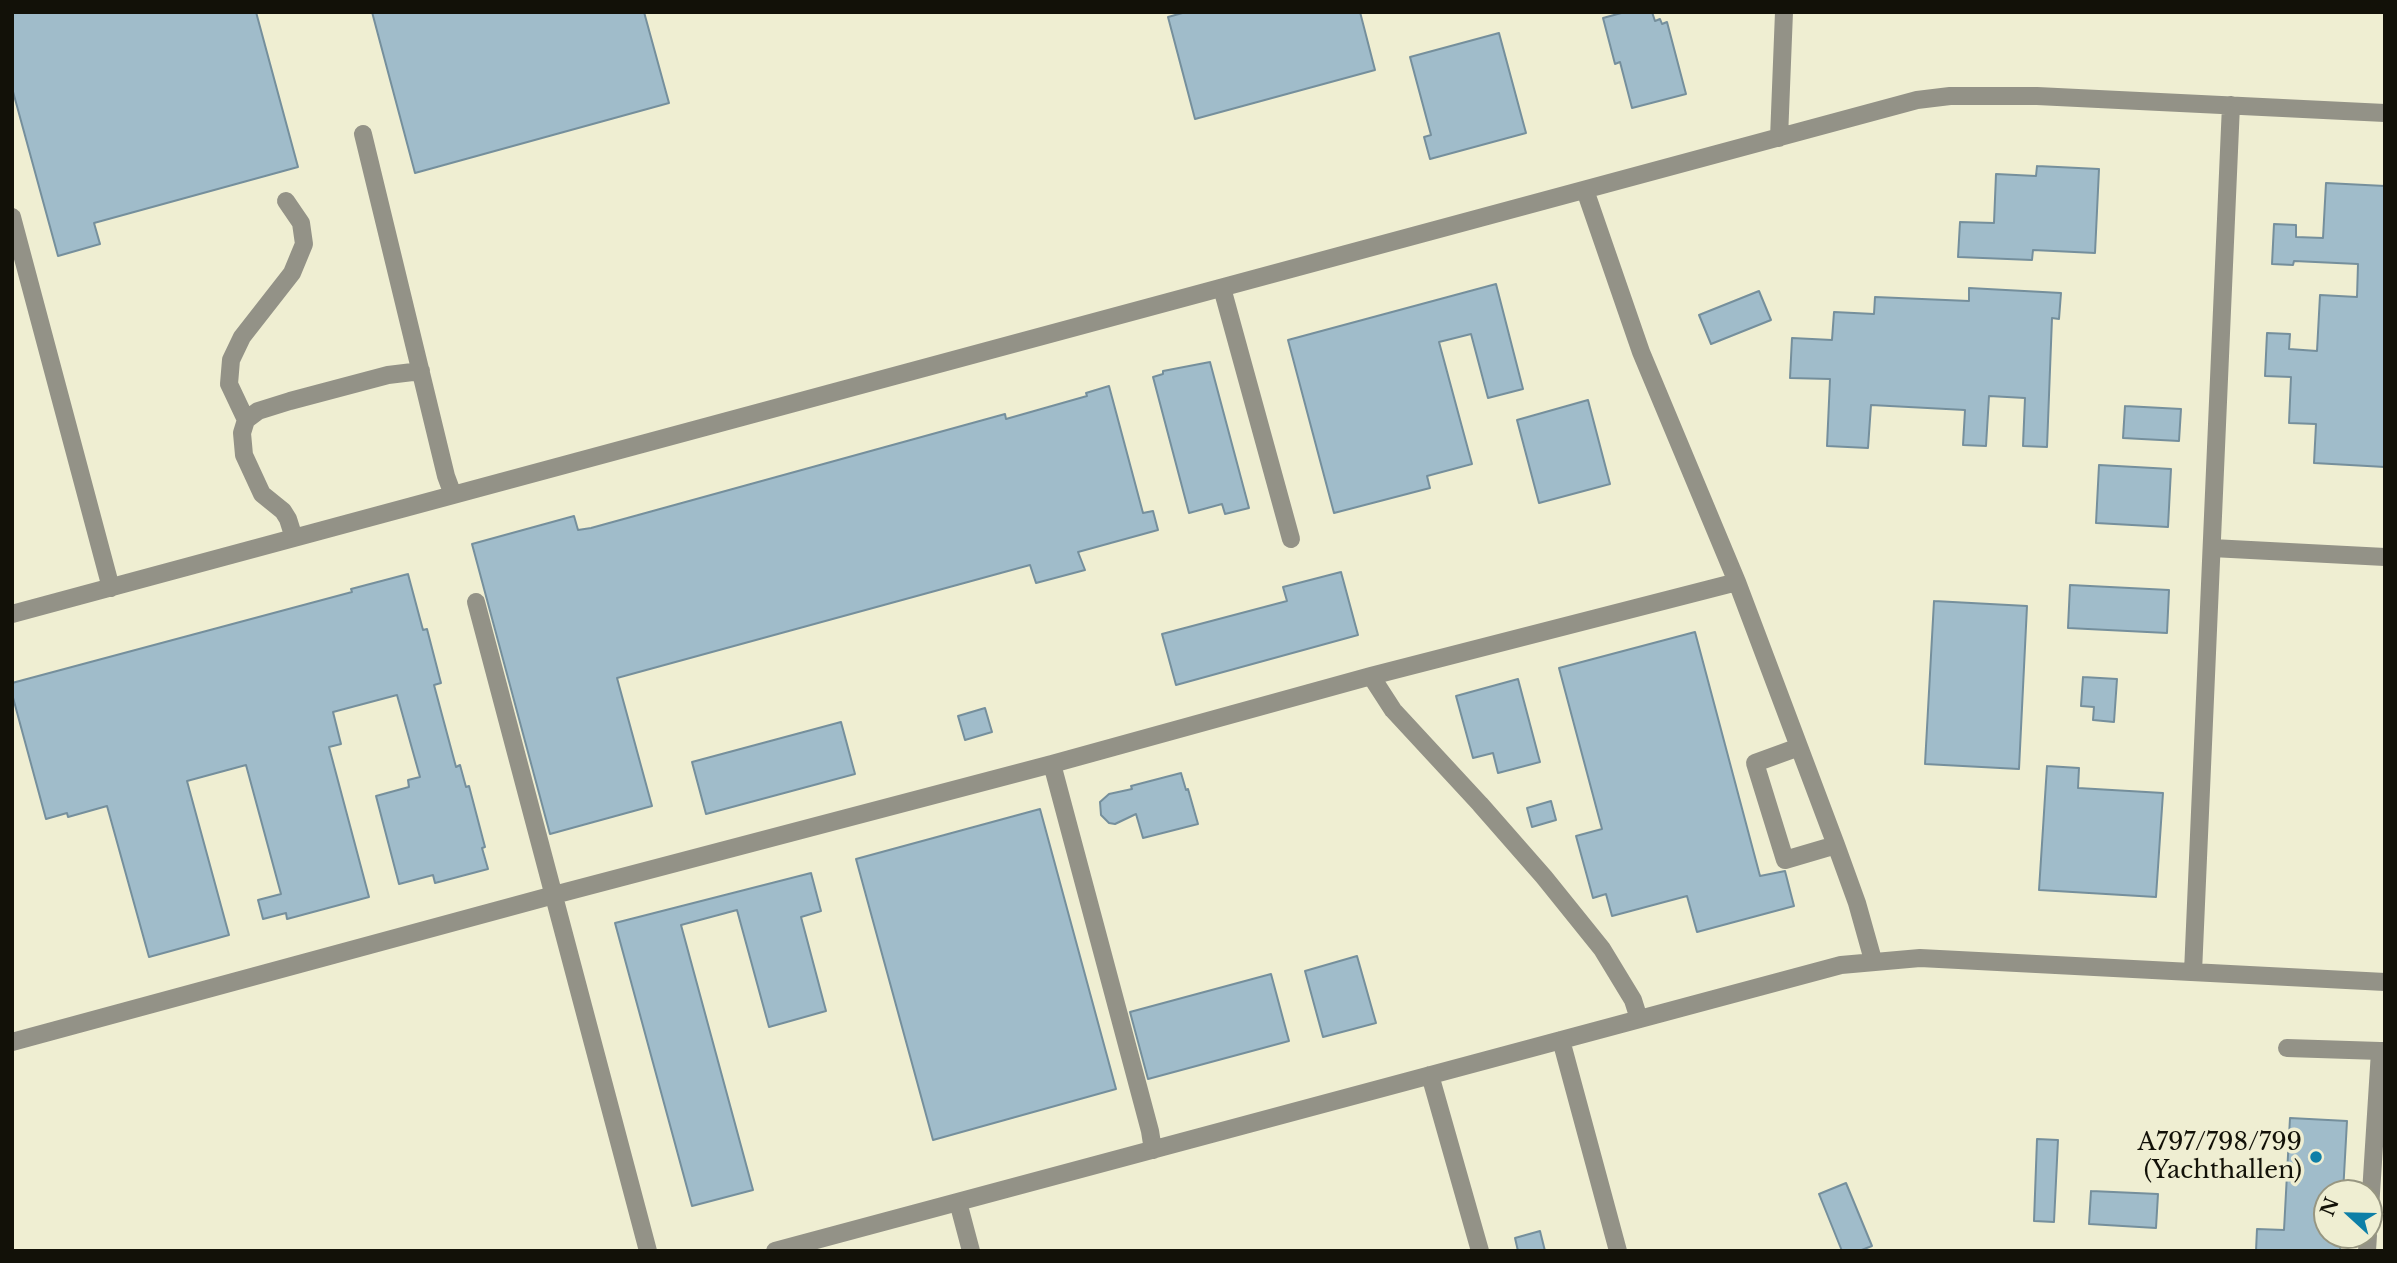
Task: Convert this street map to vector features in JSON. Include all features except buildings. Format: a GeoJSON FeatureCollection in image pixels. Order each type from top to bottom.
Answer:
{"type":"FeatureCollection","features":[{"type":"Feature","properties":{"kind":"lane"},"geometry":{"type":"LineString","coordinates":[[1779,138],[1784,12]]}},
{"type":"Feature","properties":{"kind":"lane"},"geometry":{"type":"LineString","coordinates":[[12,614],[1917,100],[1950,96],[2037,96],[2385,113]]}},
{"type":"Feature","properties":{"kind":"lane"},"geometry":{"type":"LineString","coordinates":[[2193,972],[2231,105]]}},
{"type":"Feature","properties":{"kind":"lane"},"geometry":{"type":"LineString","coordinates":[[362,134],[446,476],[453,495]]}},
{"type":"Feature","properties":{"kind":"lane"},"geometry":{"type":"LineString","coordinates":[[1585,190],[1641,352],[1737,582],[1836,845],[1857,903],[1873,960]]}},
{"type":"Feature","properties":{"kind":"lane"},"geometry":{"type":"LineString","coordinates":[[246,420],[229,384],[231,359],[242,337],[292,273],[304,244],[301,223],[286,201]]}},
{"type":"Feature","properties":{"kind":"lane"},"geometry":{"type":"LineString","coordinates":[[12,217],[111,588]]}},
{"type":"Feature","properties":{"kind":"lane"},"geometry":{"type":"LineString","coordinates":[[1222,288],[1291,539]]}},
{"type":"Feature","properties":{"kind":"lane"},"geometry":{"type":"LineString","coordinates":[[294,538],[283,510],[262,494],[244,455],[242,433],[246,420],[258,411],[290,401],[388,375],[421,371]]}},
{"type":"Feature","properties":{"kind":"lane"},"geometry":{"type":"LineString","coordinates":[[2212,548],[2385,557]]}},
{"type":"Feature","properties":{"kind":"lane"},"geometry":{"type":"LineString","coordinates":[[12,1042],[1371,676],[1737,582]]}},
{"type":"Feature","properties":{"kind":"lane"},"geometry":{"type":"LineString","coordinates":[[476,602],[648,1251]]}},
{"type":"Feature","properties":{"kind":"lane"},"geometry":{"type":"LineString","coordinates":[[1371,676],[1393,710],[1517,846],[1602,949],[1633,1000],[1639,1019]]}},
{"type":"Feature","properties":{"kind":"lane"},"geometry":{"type":"LineString","coordinates":[[1799,747],[1755,763],[1785,860],[1836,845]]}},
{"type":"Feature","properties":{"kind":"lane"},"geometry":{"type":"LineString","coordinates":[[1052,764],[1153,1150]]}},
{"type":"Feature","properties":{"kind":"lane"},"geometry":{"type":"LineString","coordinates":[[775,1251],[1841,965],[1873,960],[1920,958],[2385,982]]}},
{"type":"Feature","properties":{"kind":"lane"},"geometry":{"type":"LineString","coordinates":[[1561,1040],[1618,1251]]}},
{"type":"Feature","properties":{"kind":"lane"},"geometry":{"type":"LineString","coordinates":[[2287,1048],[2382,1051],[2372,1179]]}},
{"type":"Feature","properties":{"kind":"lane"},"geometry":{"type":"LineString","coordinates":[[1430,1075],[1480,1251]]}},
{"type":"Feature","properties":{"kind":"lane"},"geometry":{"type":"LineString","coordinates":[[958,1202],[971,1251]]}},
{"type":"Feature","properties":{"kind":"place","name":"A797/798/799 (Yachthallen)"},"geometry":{"type":"Point","coordinates":[2316,1157]}}]}
